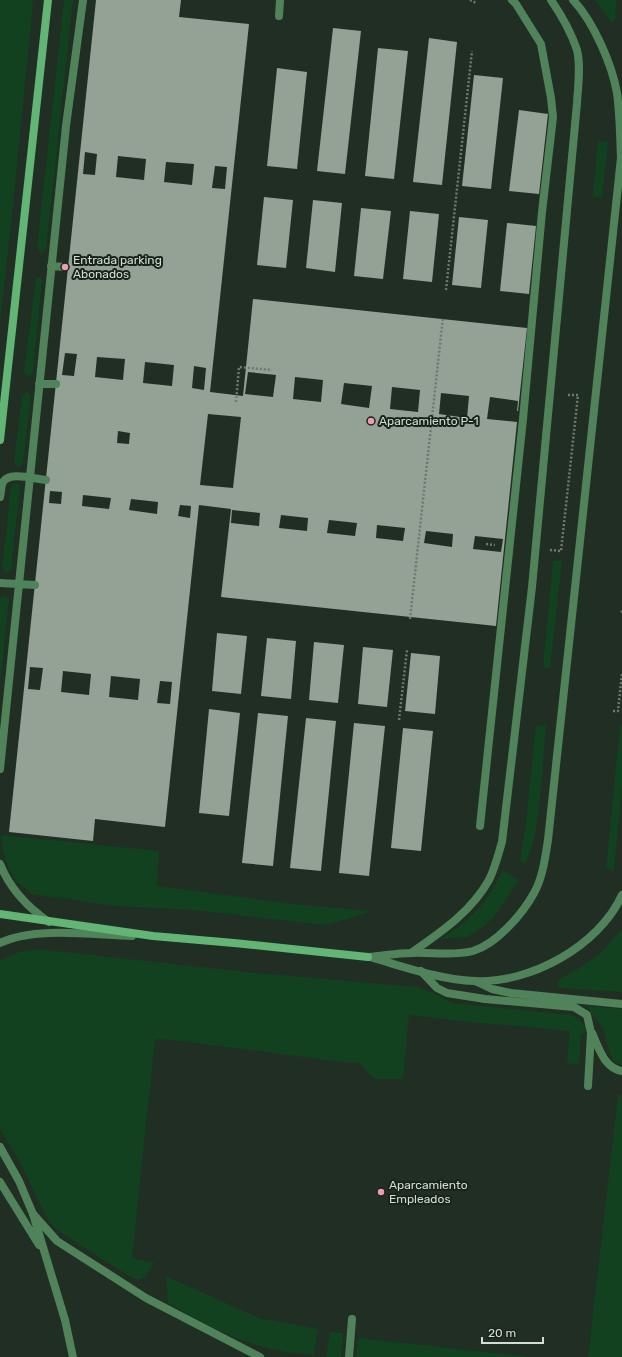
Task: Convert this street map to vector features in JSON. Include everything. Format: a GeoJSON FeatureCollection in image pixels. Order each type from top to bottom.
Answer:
{"type":"FeatureCollection","features":[{"type":"Feature","properties":{"kind":"street"},"geometry":{"type":"LineString","coordinates":[[0,440],[48,0]]}},
{"type":"Feature","properties":{"kind":"street"},"geometry":{"type":"LineString","coordinates":[[0,769],[66,126],[83,0]]}},
{"type":"Feature","properties":{"kind":"street"},"geometry":{"type":"LineString","coordinates":[[279,16],[280,0]]}},
{"type":"Feature","properties":{"kind":"street"},"geometry":{"type":"LineString","coordinates":[[480,826],[553,117],[541,44],[512,0]]}},
{"type":"Feature","properties":{"kind":"street"},"geometry":{"type":"LineString","coordinates":[[411,953],[450,925],[471,906],[488,880],[502,842],[532,579],[577,103],[577,51],[562,16],[551,0]]}},
{"type":"Feature","properties":{"kind":"street"},"geometry":{"type":"LineString","coordinates":[[368,957],[411,953],[463,952],[483,947],[498,936],[524,908],[534,893],[543,869],[548,840],[622,157],[617,92],[610,69],[591,22],[573,0]]}},
{"type":"Feature","properties":{"kind":"street"},"geometry":{"type":"LineString","coordinates":[[51,266],[65,267]]}},
{"type":"Feature","properties":{"kind":"street"},"geometry":{"type":"LineString","coordinates":[[39,384],[56,384]]}},
{"type":"Feature","properties":{"kind":"street"},"geometry":{"type":"LineString","coordinates":[[0,497],[2,483],[8,477],[16,476],[46,480]]}},
{"type":"Feature","properties":{"kind":"street"},"geometry":{"type":"LineString","coordinates":[[0,583],[35,585]]}},
{"type":"Feature","properties":{"kind":"street"},"geometry":{"type":"LineString","coordinates":[[0,864],[17,894],[27,905],[49,922]]}},
{"type":"Feature","properties":{"kind":"street"},"geometry":{"type":"LineString","coordinates":[[0,914],[153,936],[368,957],[421,971],[475,981],[503,979],[530,973],[565,956],[585,943],[616,908],[622,895]]}},
{"type":"Feature","properties":{"kind":"street"},"geometry":{"type":"LineString","coordinates":[[0,943],[29,934],[68,933],[153,936]]}},
{"type":"Feature","properties":{"kind":"street"},"geometry":{"type":"LineString","coordinates":[[421,971],[437,988],[447,993],[485,999],[574,1008],[588,1015],[591,1033],[588,1086]]}},
{"type":"Feature","properties":{"kind":"street"},"geometry":{"type":"LineString","coordinates":[[475,981],[492,989],[511,993],[622,1004]]}},
{"type":"Feature","properties":{"kind":"street"},"geometry":{"type":"LineString","coordinates":[[591,1033],[607,1064],[617,1070],[622,1071]]}},
{"type":"Feature","properties":{"kind":"street"},"geometry":{"type":"LineString","coordinates":[[0,1147],[19,1181],[33,1214],[65,1320],[73,1357]]}},
{"type":"Feature","properties":{"kind":"street"},"geometry":{"type":"LineString","coordinates":[[0,1182],[44,1254]]}},
{"type":"Feature","properties":{"kind":"street"},"geometry":{"type":"LineString","coordinates":[[33,1214],[58,1241],[140,1294],[260,1357]]}},
{"type":"Feature","properties":{"kind":"street"},"geometry":{"type":"LineString","coordinates":[[349,1357],[352,1319]]}},
{"type":"Feature","properties":{"kind":"path"},"geometry":{"type":"LineString","coordinates":[[470,0],[476,3]]}},
{"type":"Feature","properties":{"kind":"path"},"geometry":{"type":"LineString","coordinates":[[446,290],[472,51]]}},
{"type":"Feature","properties":{"kind":"path"},"geometry":{"type":"LineString","coordinates":[[410,619],[443,317]]}},
{"type":"Feature","properties":{"kind":"path"},"geometry":{"type":"LineString","coordinates":[[236,402],[239,367],[272,370]]}},
{"type":"Feature","properties":{"kind":"path"},"geometry":{"type":"LineString","coordinates":[[561,551],[578,395],[567,395]]}},
{"type":"Feature","properties":{"kind":"path"},"geometry":{"type":"LineString","coordinates":[[399,720],[407,650]]}},
{"type":"Feature","properties":{"kind":"path"},"geometry":{"type":"LineString","coordinates":[[613,711],[618,711],[622,673]]}},
{"type":"Feature","properties":{"kind":"green space"},"geometry":{"type":"Polygon","coordinates":[[[0,0],[32,0],[33,4],[0,324],[0,0]]]}},
{"type":"Feature","properties":{"kind":"green space"},"geometry":{"type":"Polygon","coordinates":[[[64,0],[73,0],[46,249],[42,253],[37,247],[64,0]]]}},
{"type":"Feature","properties":{"kind":"green space"},"geometry":{"type":"Polygon","coordinates":[[[595,0],[616,0],[615,20],[611,22],[595,0]]]}},
{"type":"Feature","properties":{"kind":"green space"},"geometry":{"type":"Polygon","coordinates":[[[598,141],[608,142],[602,198],[593,197],[598,141]]]}},
{"type":"Feature","properties":{"kind":"green space"},"geometry":{"type":"Polygon","coordinates":[[[36,277],[40,277],[42,280],[33,372],[32,375],[27,376],[24,371],[36,277]]]}},
{"type":"Feature","properties":{"kind":"green space"},"geometry":{"type":"Polygon","coordinates":[[[28,392],[31,397],[23,462],[20,467],[17,466],[14,461],[22,395],[28,392]]]}},
{"type":"Feature","properties":{"kind":"green space"},"geometry":{"type":"Polygon","coordinates":[[[14,483],[19,484],[20,487],[11,569],[8,573],[5,572],[2,567],[11,487],[14,483]]]}},
{"type":"Feature","properties":{"kind":"green space"},"geometry":{"type":"Polygon","coordinates":[[[553,561],[562,561],[550,669],[543,667],[553,561]]]}},
{"type":"Feature","properties":{"kind":"green space"},"geometry":{"type":"Polygon","coordinates":[[[5,596],[9,599],[0,684],[0,599],[5,596]]]}},
{"type":"Feature","properties":{"kind":"green space"},"geometry":{"type":"Polygon","coordinates":[[[536,725],[546,726],[542,777],[534,838],[530,853],[525,863],[520,861],[525,830],[536,725]]]}},
{"type":"Feature","properties":{"kind":"green space"},"geometry":{"type":"Polygon","coordinates":[[[620,725],[622,725],[622,787],[614,870],[606,869],[620,725]]]}},
{"type":"Feature","properties":{"kind":"green space"},"geometry":{"type":"Polygon","coordinates":[[[1,835],[159,851],[157,886],[302,905],[371,911],[348,919],[323,925],[194,910],[115,906],[32,894],[16,881],[8,867],[3,852],[1,835]]]}},
{"type":"Feature","properties":{"kind":"green space"},"geometry":{"type":"Polygon","coordinates":[[[503,870],[519,880],[488,923],[468,937],[440,939],[462,924],[478,909],[503,870]]]}},
{"type":"Feature","properties":{"kind":"green space"},"geometry":{"type":"Polygon","coordinates":[[[622,929],[622,992],[560,988],[557,986],[558,980],[600,954],[622,929]]]}},
{"type":"Feature","properties":{"kind":"green space"},"geometry":{"type":"Polygon","coordinates":[[[38,949],[246,972],[417,987],[452,1003],[571,1015],[577,1018],[586,1027],[585,1033],[581,1034],[579,1065],[567,1063],[570,1031],[409,1015],[403,1079],[376,1079],[369,1074],[360,1063],[341,1062],[173,1040],[155,1039],[132,1258],[154,1262],[145,1277],[139,1280],[129,1276],[66,1236],[53,1226],[45,1215],[23,1168],[0,1129],[0,960],[19,952],[38,949]]]}},
{"type":"Feature","properties":{"kind":"green space"},"geometry":{"type":"Polygon","coordinates":[[[586,1006],[622,1009],[622,1065],[614,1062],[609,1051],[604,1030],[586,1006]]]}},
{"type":"Feature","properties":{"kind":"green space"},"geometry":{"type":"Polygon","coordinates":[[[618,1095],[622,1095],[622,1357],[588,1357],[618,1095]]]}},
{"type":"Feature","properties":{"kind":"green space"},"geometry":{"type":"Polygon","coordinates":[[[166,1276],[259,1318],[318,1329],[314,1355],[280,1351],[256,1345],[227,1334],[197,1319],[168,1303],[166,1276]]]}},
{"type":"Feature","properties":{"kind":"green space"},"geometry":{"type":"Polygon","coordinates":[[[330,1332],[343,1333],[341,1357],[326,1357],[330,1332]]]}},
{"type":"Feature","properties":{"kind":"green space"},"geometry":{"type":"Polygon","coordinates":[[[358,1338],[530,1357],[356,1357],[358,1338]]]}},
{"type":"Feature","properties":{"kind":"building","name":"Aparcamiento P-1"},"geometry":{"type":"Polygon","coordinates":[[[96,0],[181,0],[179,17],[249,24],[210,392],[243,396],[253,299],[527,328],[518,411],[518,401],[490,397],[487,419],[517,422],[496,626],[221,597],[231,509],[199,505],[165,827],[95,819],[93,841],[9,832],[96,0]],[[85,152],[83,174],[95,175],[97,154],[85,152]],[[118,156],[116,177],[144,180],[146,159],[118,156]],[[166,162],[164,182],[192,185],[194,164],[166,162]],[[215,166],[212,188],[225,189],[227,167],[215,166]],[[65,353],[62,375],[74,376],[77,354],[65,353]],[[97,357],[95,377],[123,380],[125,359],[97,357]],[[145,362],[143,383],[172,386],[174,365],[145,362]],[[194,366],[192,388],[204,390],[206,368],[194,366]],[[248,372],[245,394],[273,397],[276,375],[248,372]],[[295,377],[293,399],[321,402],[323,380],[295,377]],[[344,383],[341,404],[369,408],[372,386],[344,383]],[[392,387],[390,409],[418,412],[420,390],[392,387]],[[441,393],[439,414],[467,418],[469,396],[441,393]],[[208,414],[200,485],[233,488],[241,417],[208,414]],[[118,431],[117,443],[129,444],[130,433],[118,431]],[[50,491],[49,503],[61,504],[62,492],[50,491]],[[83,495],[82,506],[109,509],[111,498],[83,495]],[[131,499],[129,510],[157,514],[158,502],[131,499]],[[180,505],[178,516],[190,518],[191,506],[180,505]],[[232,510],[231,523],[259,526],[260,513],[232,510]],[[281,515],[279,528],[307,531],[308,518],[281,515]],[[329,520],[327,533],[355,536],[357,523],[329,520]],[[377,525],[376,538],[403,541],[405,528],[377,525]],[[426,531],[424,543],[452,547],[453,534],[426,531]],[[475,536],[473,549],[501,552],[503,539],[475,536]],[[30,667],[28,689],[40,690],[43,668],[30,667]],[[63,671],[61,692],[89,695],[91,674],[63,671]],[[111,676],[109,697],[138,700],[140,679],[111,676]],[[160,681],[157,703],[170,704],[172,682],[160,681]]]}},
{"type":"Feature","properties":{"kind":"building"},"geometry":{"type":"Polygon","coordinates":[[[333,28],[361,31],[345,174],[317,171],[333,28]]]}},
{"type":"Feature","properties":{"kind":"building"},"geometry":{"type":"Polygon","coordinates":[[[429,38],[457,42],[442,185],[413,182],[429,38]]]}},
{"type":"Feature","properties":{"kind":"building"},"geometry":{"type":"Polygon","coordinates":[[[378,48],[408,51],[394,179],[365,176],[378,48]]]}},
{"type":"Feature","properties":{"kind":"building"},"geometry":{"type":"Polygon","coordinates":[[[277,68],[307,72],[297,169],[267,166],[277,68]]]}},
{"type":"Feature","properties":{"kind":"building"},"geometry":{"type":"Polygon","coordinates":[[[474,75],[503,78],[491,189],[462,186],[474,75]]]}},
{"type":"Feature","properties":{"kind":"building"},"geometry":{"type":"Polygon","coordinates":[[[519,110],[548,114],[539,194],[509,191],[519,110]]]}},
{"type":"Feature","properties":{"kind":"building"},"geometry":{"type":"Polygon","coordinates":[[[264,197],[293,200],[286,268],[257,265],[264,197]]]}},
{"type":"Feature","properties":{"kind":"building"},"geometry":{"type":"Polygon","coordinates":[[[313,200],[342,203],[335,272],[306,268],[313,200]]]}},
{"type":"Feature","properties":{"kind":"building"},"geometry":{"type":"Polygon","coordinates":[[[361,208],[391,211],[383,279],[354,276],[361,208]]]}},
{"type":"Feature","properties":{"kind":"building"},"geometry":{"type":"Polygon","coordinates":[[[410,211],[439,214],[432,282],[403,279],[410,211]]]}},
{"type":"Feature","properties":{"kind":"building"},"geometry":{"type":"Polygon","coordinates":[[[459,217],[488,220],[481,288],[452,285],[459,217]]]}},
{"type":"Feature","properties":{"kind":"building"},"geometry":{"type":"Polygon","coordinates":[[[507,223],[536,226],[529,294],[500,291],[507,223]]]}},
{"type":"Feature","properties":{"kind":"building"},"geometry":{"type":"Polygon","coordinates":[[[217,633],[247,636],[241,694],[212,691],[217,633]]]}},
{"type":"Feature","properties":{"kind":"building"},"geometry":{"type":"Polygon","coordinates":[[[267,638],[296,641],[291,699],[261,696],[267,638]]]}},
{"type":"Feature","properties":{"kind":"building"},"geometry":{"type":"Polygon","coordinates":[[[314,642],[344,645],[338,703],[309,700],[314,642]]]}},
{"type":"Feature","properties":{"kind":"building"},"geometry":{"type":"Polygon","coordinates":[[[363,647],[393,650],[387,707],[358,704],[363,647]]]}},
{"type":"Feature","properties":{"kind":"building"},"geometry":{"type":"Polygon","coordinates":[[[411,653],[440,656],[435,714],[405,711],[411,653]]]}},
{"type":"Feature","properties":{"kind":"building"},"geometry":{"type":"Polygon","coordinates":[[[209,709],[240,713],[229,816],[199,813],[209,709]]]}},
{"type":"Feature","properties":{"kind":"building"},"geometry":{"type":"Polygon","coordinates":[[[258,713],[288,716],[273,866],[242,863],[258,713]]]}},
{"type":"Feature","properties":{"kind":"building"},"geometry":{"type":"Polygon","coordinates":[[[306,718],[336,721],[321,871],[290,868],[306,718]]]}},
{"type":"Feature","properties":{"kind":"building"},"geometry":{"type":"Polygon","coordinates":[[[354,723],[385,726],[369,876],[339,873],[354,723]]]}},
{"type":"Feature","properties":{"kind":"building"},"geometry":{"type":"Polygon","coordinates":[[[403,728],[433,731],[421,851],[391,848],[403,728]]]}},
{"type":"Feature","properties":{"kind":"place","name":"Entrada parking Abonados"},"geometry":{"type":"Point","coordinates":[65,267]}},
{"type":"Feature","properties":{"kind":"place","name":"Aparcamiento P-1"},"geometry":{"type":"Point","coordinates":[371,421]}},
{"type":"Feature","properties":{"kind":"place","name":"Aparcamiento Empleados"},"geometry":{"type":"Point","coordinates":[381,1192]}}]}
